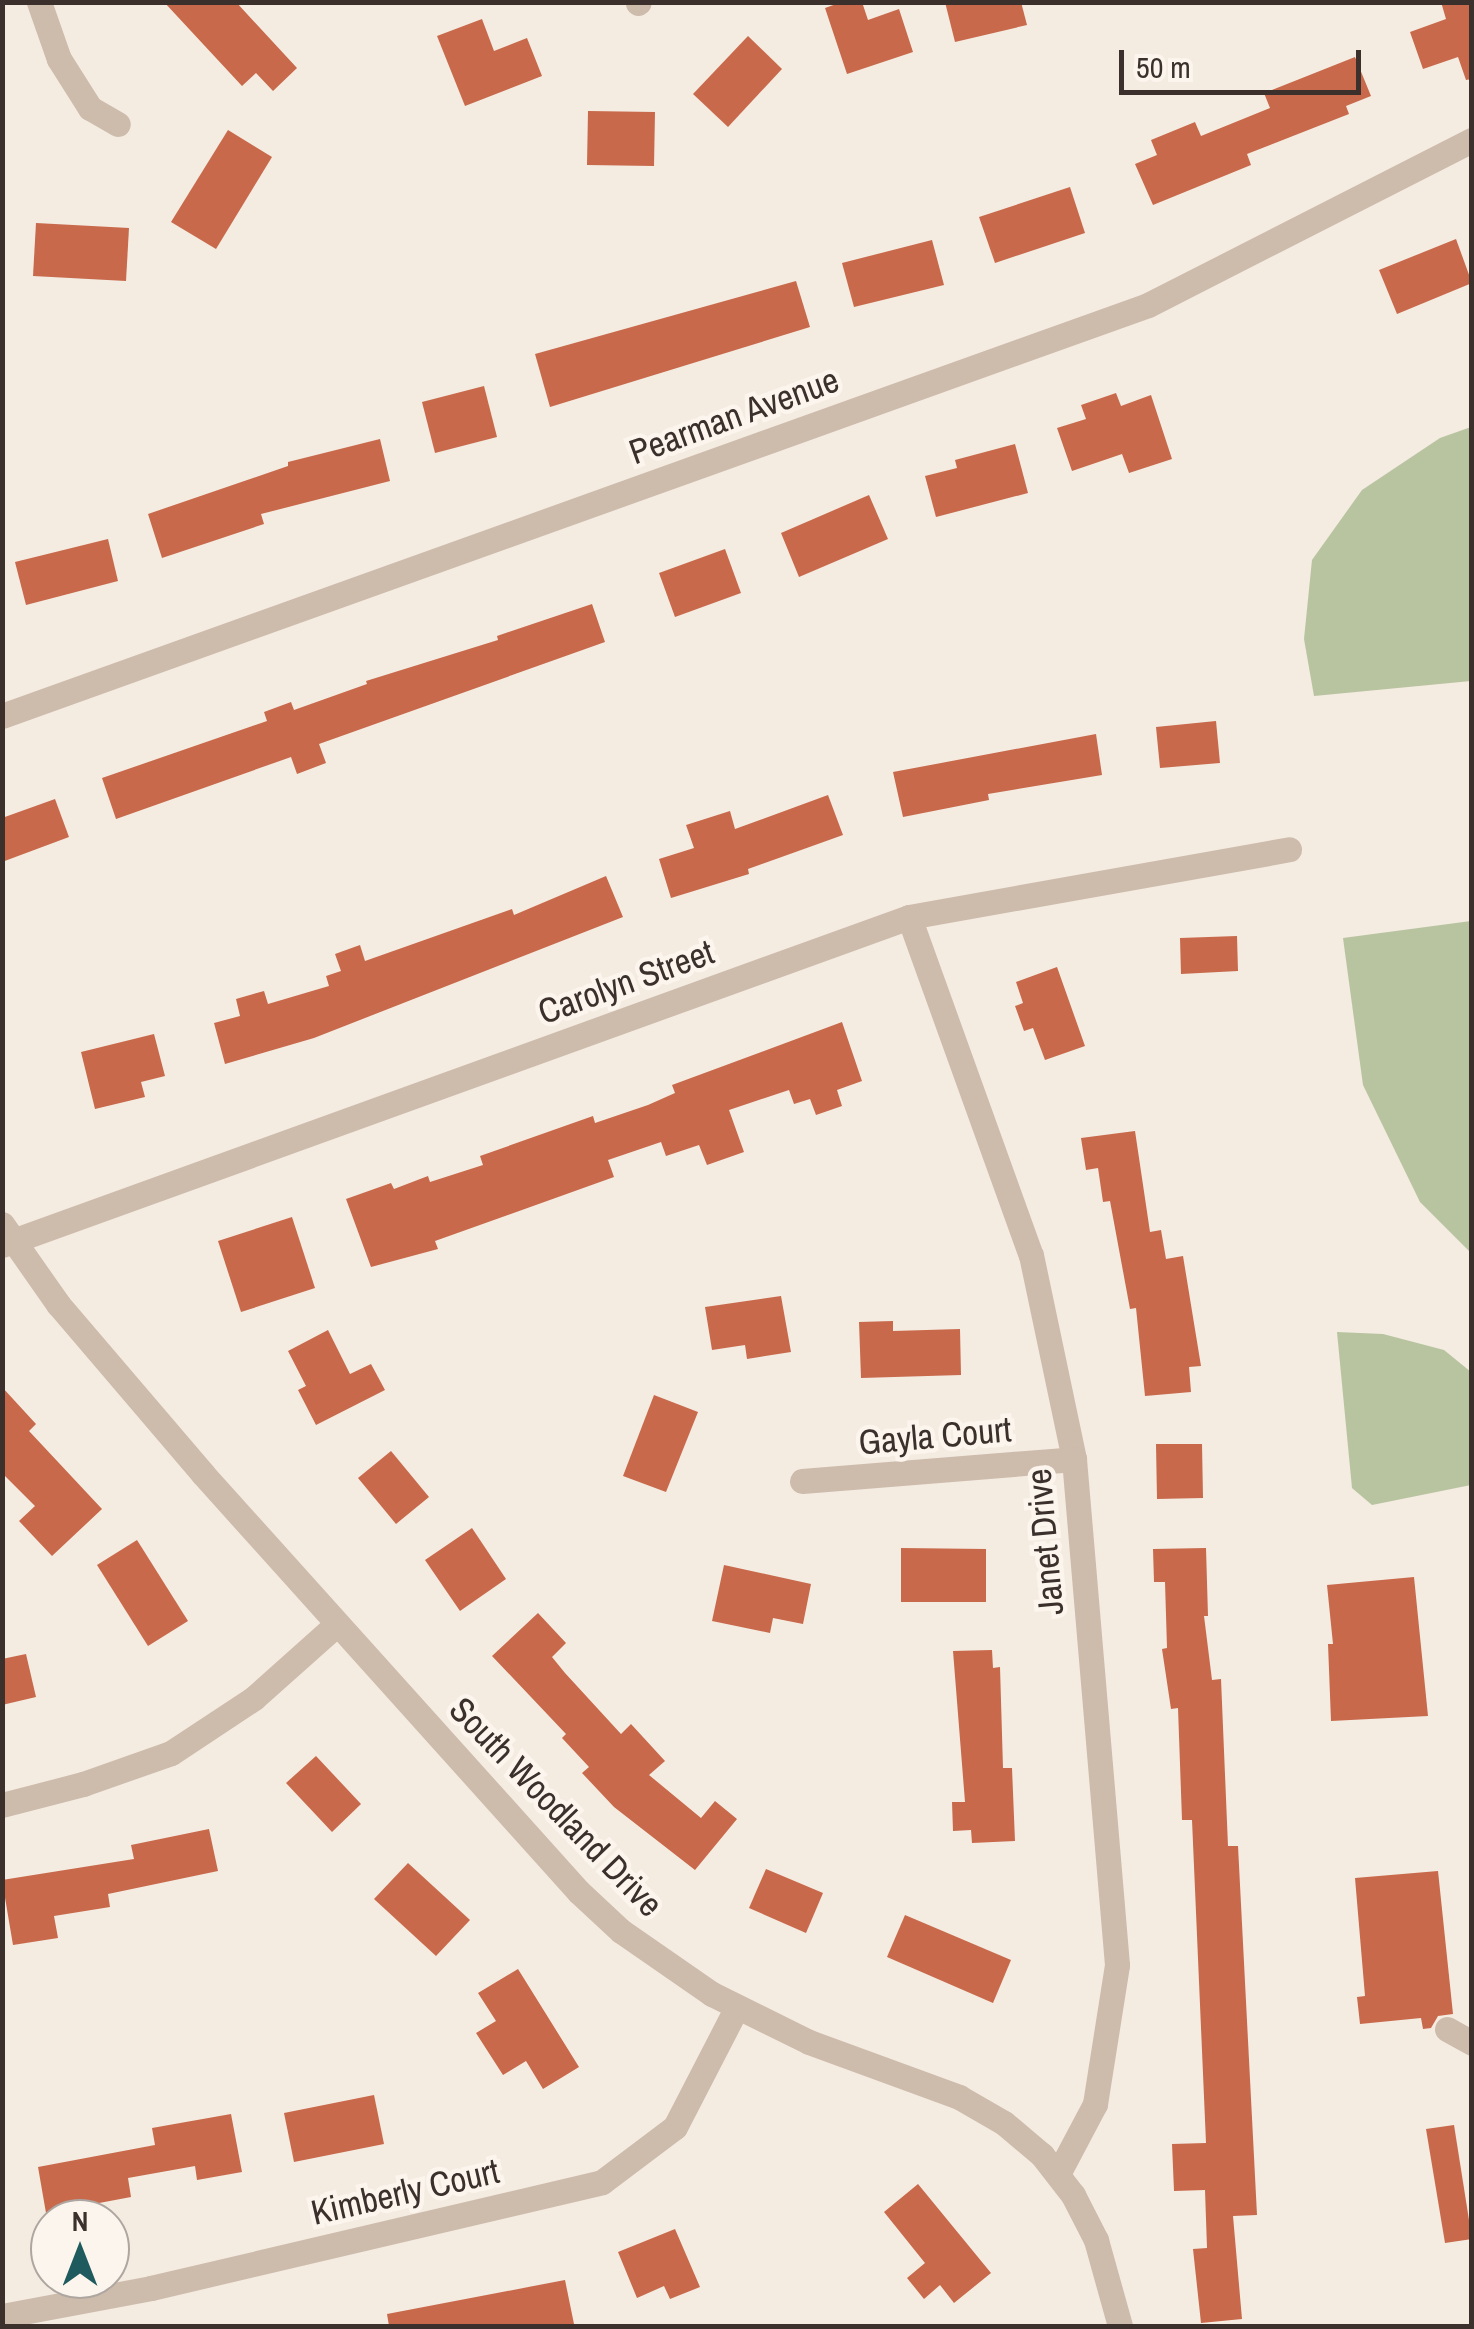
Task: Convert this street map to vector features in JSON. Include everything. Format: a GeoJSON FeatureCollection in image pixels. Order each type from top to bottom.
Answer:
{"type":"FeatureCollection","features":[{"type":"Feature","properties":{"kind":"street"},"geometry":{"type":"LineString","coordinates":[[39,2],[59,59],[90,108],[118,124]]}},
{"type":"Feature","properties":{"kind":"street","name":"Pearman Avenue"},"geometry":{"type":"LineString","coordinates":[[2,716],[1148,305],[1472,140]]}},
{"type":"Feature","properties":{"kind":"street","name":"Carolyn Street"},"geometry":{"type":"LineString","coordinates":[[6,1236],[909,917],[1289,849]]}},
{"type":"Feature","properties":{"kind":"street","name":"Janet Drive"},"geometry":{"type":"LineString","coordinates":[[909,917],[1031,1255],[1074,1459],[1117,1965],[1095,2104],[1058,2174]]}},
{"type":"Feature","properties":{"kind":"street","name":"South Woodland Drive"},"geometry":{"type":"LineString","coordinates":[[6,1236],[94,1346],[579,1892],[666,1965],[737,2007],[809,2042],[960,2097],[1004,2122],[1058,2174],[1096,2240],[1120,2326]]}},
{"type":"Feature","properties":{"kind":"street","name":"Gayla Court"},"geometry":{"type":"LineString","coordinates":[[802,1481],[1074,1459]]}},
{"type":"Feature","properties":{"kind":"street"},"geometry":{"type":"LineString","coordinates":[[2,1804],[83,1784],[171,1753],[254,1698],[337,1624]]}},
{"type":"Feature","properties":{"kind":"street","name":"Kimberly Court"},"geometry":{"type":"LineString","coordinates":[[2,2316],[150,2288],[602,2182],[674,2127],[737,2007]]}},
{"type":"Feature","properties":{"kind":"street"},"geometry":{"type":"LineString","coordinates":[[1447,2028],[1472,2044]]}},
{"type":"Feature","properties":{"kind":"green space"},"geometry":{"type":"Polygon","coordinates":[[[1471,427],[1471,681],[1314,696],[1304,639],[1312,560],[1362,490],[1440,438],[1471,427]]]}},
{"type":"Feature","properties":{"kind":"green space"},"geometry":{"type":"Polygon","coordinates":[[[1472,921],[1471,1253],[1420,1202],[1363,1085],[1343,938],[1472,921]]]}},
{"type":"Feature","properties":{"kind":"green space"},"geometry":{"type":"Polygon","coordinates":[[[1337,1332],[1383,1334],[1444,1350],[1471,1372],[1471,1485],[1372,1505],[1352,1488],[1337,1332]]]}},
{"type":"Feature","properties":{"kind":"building"},"geometry":{"type":"Polygon","coordinates":[[[164,2],[236,2],[297,68],[273,91],[256,73],[242,86],[164,2]]]}},
{"type":"Feature","properties":{"kind":"building"},"geometry":{"type":"Polygon","coordinates":[[[842,2],[862,2],[868,20],[899,9],[913,52],[847,74],[825,8],[842,2]]]}},
{"type":"Feature","properties":{"kind":"building"},"geometry":{"type":"Polygon","coordinates":[[[945,2],[1021,2],[1027,25],[955,42],[945,2]]]}},
{"type":"Feature","properties":{"kind":"building"},"geometry":{"type":"Polygon","coordinates":[[[1441,2],[1472,2],[1472,79],[1466,80],[1458,57],[1423,69],[1410,32],[1446,19],[1441,2]]]}},
{"type":"Feature","properties":{"kind":"building"},"geometry":{"type":"Polygon","coordinates":[[[482,19],[494,51],[527,38],[542,76],[465,106],[437,36],[482,19]]]}},
{"type":"Feature","properties":{"kind":"building"},"geometry":{"type":"Polygon","coordinates":[[[748,36],[782,69],[728,127],[693,94],[748,36]]]}},
{"type":"Feature","properties":{"kind":"building"},"geometry":{"type":"Polygon","coordinates":[[[1355,57],[1371,96],[1346,106],[1349,114],[1247,154],[1251,165],[1153,205],[1135,164],[1157,155],[1151,140],[1195,122],[1201,136],[1270,108],[1264,93],[1355,57]]]}},
{"type":"Feature","properties":{"kind":"building"},"geometry":{"type":"Polygon","coordinates":[[[588,111],[655,112],[654,166],[587,165],[588,111]]]}},
{"type":"Feature","properties":{"kind":"building"},"geometry":{"type":"Polygon","coordinates":[[[228,130],[272,157],[216,249],[171,222],[228,130]]]}},
{"type":"Feature","properties":{"kind":"building"},"geometry":{"type":"Polygon","coordinates":[[[1070,187],[1085,233],[995,263],[979,217],[1070,187]]]}},
{"type":"Feature","properties":{"kind":"building"},"geometry":{"type":"Polygon","coordinates":[[[36,223],[129,228],[126,281],[33,276],[36,223]]]}},
{"type":"Feature","properties":{"kind":"building"},"geometry":{"type":"Polygon","coordinates":[[[1456,239],[1472,283],[1397,314],[1379,270],[1456,239]]]}},
{"type":"Feature","properties":{"kind":"building"},"geometry":{"type":"Polygon","coordinates":[[[932,240],[944,285],[854,307],[842,263],[932,240]]]}},
{"type":"Feature","properties":{"kind":"building"},"geometry":{"type":"Polygon","coordinates":[[[796,281],[810,327],[550,407],[535,354],[796,281]]]}},
{"type":"Feature","properties":{"kind":"building"},"geometry":{"type":"Polygon","coordinates":[[[484,386],[497,437],[435,453],[422,402],[484,386]]]}},
{"type":"Feature","properties":{"kind":"building"},"geometry":{"type":"Polygon","coordinates":[[[1116,393],[1121,406],[1151,395],[1172,459],[1129,473],[1122,454],[1072,471],[1057,428],[1086,419],[1081,405],[1116,393]]]}},
{"type":"Feature","properties":{"kind":"building"},"geometry":{"type":"Polygon","coordinates":[[[380,439],[390,481],[261,514],[264,524],[162,558],[148,514],[288,466],[288,462],[380,439]]]}},
{"type":"Feature","properties":{"kind":"building"},"geometry":{"type":"Polygon","coordinates":[[[1015,444],[1028,493],[936,517],[925,476],[957,468],[955,460],[1015,444]]]}},
{"type":"Feature","properties":{"kind":"building"},"geometry":{"type":"Polygon","coordinates":[[[869,495],[888,539],[799,577],[781,533],[869,495]]]}},
{"type":"Feature","properties":{"kind":"building"},"geometry":{"type":"Polygon","coordinates":[[[108,539],[118,581],[26,605],[15,562],[108,539]]]}},
{"type":"Feature","properties":{"kind":"building"},"geometry":{"type":"Polygon","coordinates":[[[725,549],[741,593],[675,617],[659,573],[725,549]]]}},
{"type":"Feature","properties":{"kind":"building"},"geometry":{"type":"Polygon","coordinates":[[[592,604],[605,642],[319,744],[326,763],[297,774],[291,757],[116,819],[102,778],[267,721],[264,712],[291,702],[294,710],[367,684],[366,681],[498,640],[497,636],[592,604]]]}},
{"type":"Feature","properties":{"kind":"building"},"geometry":{"type":"Polygon","coordinates":[[[1216,721],[1220,763],[1160,768],[1156,727],[1216,721]]]}},
{"type":"Feature","properties":{"kind":"building"},"geometry":{"type":"Polygon","coordinates":[[[1096,734],[1102,775],[988,794],[989,800],[903,817],[893,772],[1096,734]]]}},
{"type":"Feature","properties":{"kind":"building"},"geometry":{"type":"Polygon","coordinates":[[[828,795],[843,835],[748,869],[749,874],[671,898],[659,859],[694,848],[686,825],[730,811],[735,829],[828,795]]]}},
{"type":"Feature","properties":{"kind":"building"},"geometry":{"type":"Polygon","coordinates":[[[55,799],[69,837],[2,862],[2,818],[55,799]]]}},
{"type":"Feature","properties":{"kind":"building"},"geometry":{"type":"Polygon","coordinates":[[[606,876],[623,917],[314,1038],[225,1064],[214,1023],[240,1016],[236,999],[264,991],[268,1004],[329,986],[326,976],[341,971],[335,954],[360,945],[365,961],[512,909],[514,915],[606,876]]]}},
{"type":"Feature","properties":{"kind":"building"},"geometry":{"type":"Polygon","coordinates":[[[1237,936],[1238,971],[1181,974],[1180,938],[1237,936]]]}},
{"type":"Feature","properties":{"kind":"building"},"geometry":{"type":"Polygon","coordinates":[[[1057,967],[1085,1046],[1045,1060],[1033,1028],[1024,1031],[1015,1006],[1023,1003],[1016,982],[1057,967]]]}},
{"type":"Feature","properties":{"kind":"building"},"geometry":{"type":"Polygon","coordinates":[[[842,1022],[862,1081],[837,1090],[842,1106],[816,1115],[810,1099],[794,1104],[789,1090],[729,1110],[744,1152],[707,1165],[699,1145],[666,1156],[661,1142],[608,1160],[614,1177],[435,1241],[438,1249],[371,1267],[346,1199],[391,1183],[394,1189],[428,1176],[430,1182],[483,1165],[480,1156],[593,1116],[595,1123],[648,1105],[675,1093],[672,1085],[842,1022]]]}},
{"type":"Feature","properties":{"kind":"building"},"geometry":{"type":"Polygon","coordinates":[[[154,1034],[165,1076],[141,1082],[145,1097],[95,1109],[81,1052],[154,1034]]]}},
{"type":"Feature","properties":{"kind":"building"},"geometry":{"type":"Polygon","coordinates":[[[1135,1131],[1150,1232],[1161,1230],[1166,1259],[1183,1256],[1201,1366],[1189,1367],[1191,1392],[1145,1396],[1136,1308],[1130,1309],[1110,1201],[1103,1202],[1098,1168],[1086,1170],[1081,1138],[1135,1131]]]}},
{"type":"Feature","properties":{"kind":"building"},"geometry":{"type":"Polygon","coordinates":[[[292,1217],[315,1288],[241,1312],[218,1241],[292,1217]]]}},
{"type":"Feature","properties":{"kind":"building"},"geometry":{"type":"Polygon","coordinates":[[[781,1296],[791,1352],[747,1359],[745,1345],[712,1350],[705,1307],[781,1296]]]}},
{"type":"Feature","properties":{"kind":"building"},"geometry":{"type":"Polygon","coordinates":[[[893,1321],[893,1331],[960,1329],[961,1375],[861,1378],[859,1322],[893,1321]]]}},
{"type":"Feature","properties":{"kind":"building"},"geometry":{"type":"Polygon","coordinates":[[[328,1330],[350,1374],[371,1364],[385,1390],[316,1425],[298,1390],[306,1386],[288,1351],[328,1330]]]}},
{"type":"Feature","properties":{"kind":"building"},"geometry":{"type":"Polygon","coordinates":[[[2,1387],[36,1424],[29,1431],[102,1509],[52,1556],[19,1521],[35,1506],[2,1473],[2,1387]]]}},
{"type":"Feature","properties":{"kind":"building"},"geometry":{"type":"Polygon","coordinates":[[[654,1395],[698,1412],[666,1492],[623,1476],[654,1395]]]}},
{"type":"Feature","properties":{"kind":"building"},"geometry":{"type":"Polygon","coordinates":[[[1156,1444],[1202,1444],[1203,1498],[1157,1499],[1156,1444]]]}},
{"type":"Feature","properties":{"kind":"building"},"geometry":{"type":"Polygon","coordinates":[[[391,1451],[429,1497],[396,1524],[358,1478],[391,1451]]]}},
{"type":"Feature","properties":{"kind":"building"},"geometry":{"type":"Polygon","coordinates":[[[472,1528],[506,1579],[460,1611],[425,1560],[472,1528]]]}},
{"type":"Feature","properties":{"kind":"building"},"geometry":{"type":"Polygon","coordinates":[[[137,1540],[188,1621],[148,1646],[97,1565],[137,1540]]]}},
{"type":"Feature","properties":{"kind":"building"},"geometry":{"type":"Polygon","coordinates":[[[901,1548],[986,1549],[986,1602],[901,1602],[901,1548]]]}},
{"type":"Feature","properties":{"kind":"building"},"geometry":{"type":"Polygon","coordinates":[[[1206,1548],[1208,1616],[1204,1616],[1212,1680],[1221,1679],[1228,1846],[1238,1846],[1257,2215],[1233,2216],[1242,2319],[1201,2323],[1193,2249],[1207,2248],[1205,2190],[1174,2191],[1172,2144],[1206,2143],[1192,1820],[1182,1820],[1178,1708],[1171,1709],[1162,1649],[1167,1648],[1165,1582],[1154,1582],[1153,1549],[1206,1548]]]}},
{"type":"Feature","properties":{"kind":"building"},"geometry":{"type":"Polygon","coordinates":[[[724,1565],[811,1584],[803,1624],[773,1618],[770,1633],[712,1621],[724,1565]]]}},
{"type":"Feature","properties":{"kind":"building"},"geometry":{"type":"Polygon","coordinates":[[[1414,1577],[1428,1716],[1331,1721],[1328,1644],[1333,1644],[1327,1585],[1414,1577]]]}},
{"type":"Feature","properties":{"kind":"building"},"geometry":{"type":"Polygon","coordinates":[[[538,1613],[566,1643],[552,1657],[565,1673],[621,1734],[631,1724],[665,1761],[649,1775],[701,1818],[715,1801],[737,1819],[695,1870],[614,1807],[582,1773],[589,1767],[562,1738],[566,1734],[492,1656],[538,1613]]]}},
{"type":"Feature","properties":{"kind":"building"},"geometry":{"type":"Polygon","coordinates":[[[992,1650],[993,1668],[1000,1667],[1003,1768],[1012,1768],[1015,1841],[972,1843],[971,1830],[953,1831],[952,1802],[965,1802],[953,1651],[992,1650]]]}},
{"type":"Feature","properties":{"kind":"building"},"geometry":{"type":"Polygon","coordinates":[[[26,1654],[36,1697],[2,1705],[2,1659],[26,1654]]]}},
{"type":"Feature","properties":{"kind":"building"},"geometry":{"type":"Polygon","coordinates":[[[316,1756],[361,1804],[332,1832],[286,1783],[316,1756]]]}},
{"type":"Feature","properties":{"kind":"building"},"geometry":{"type":"Polygon","coordinates":[[[209,1829],[218,1871],[108,1894],[110,1907],[54,1916],[58,1938],[13,1945],[2,1880],[134,1859],[131,1845],[209,1829]]]}},
{"type":"Feature","properties":{"kind":"building"},"geometry":{"type":"Polygon","coordinates":[[[408,1863],[470,1920],[436,1956],[374,1899],[408,1863]]]}},
{"type":"Feature","properties":{"kind":"building"},"geometry":{"type":"Polygon","coordinates":[[[766,1869],[823,1893],[806,1933],[749,1908],[766,1869]]]}},
{"type":"Feature","properties":{"kind":"building"},"geometry":{"type":"Polygon","coordinates":[[[1438,1871],[1453,2014],[1438,2016],[1431,2028],[1423,2029],[1421,2018],[1360,2024],[1357,1997],[1365,1996],[1355,1878],[1438,1871]]]}},
{"type":"Feature","properties":{"kind":"building"},"geometry":{"type":"Polygon","coordinates":[[[905,1915],[1011,1960],[993,2003],[887,1957],[905,1915]]]}},
{"type":"Feature","properties":{"kind":"building"},"geometry":{"type":"Polygon","coordinates":[[[518,1969],[579,2067],[543,2089],[526,2061],[503,2075],[476,2033],[496,2021],[478,1993],[518,1969]]]}},
{"type":"Feature","properties":{"kind":"building"},"geometry":{"type":"Polygon","coordinates":[[[374,2095],[384,2144],[294,2162],[284,2113],[374,2095]]]}},
{"type":"Feature","properties":{"kind":"building"},"geometry":{"type":"Polygon","coordinates":[[[231,2114],[242,2172],[197,2180],[195,2166],[128,2178],[131,2197],[44,2199],[38,2167],[155,2145],[152,2128],[231,2114]]]}},
{"type":"Feature","properties":{"kind":"building"},"geometry":{"type":"Polygon","coordinates":[[[1454,2125],[1472,2239],[1445,2243],[1426,2129],[1454,2125]]]}},
{"type":"Feature","properties":{"kind":"building"},"geometry":{"type":"Polygon","coordinates":[[[918,2184],[991,2273],[954,2303],[940,2285],[924,2299],[907,2278],[925,2263],[884,2212],[918,2184]]]}},
{"type":"Feature","properties":{"kind":"building"},"geometry":{"type":"Polygon","coordinates":[[[675,2229],[700,2287],[670,2299],[664,2286],[637,2298],[618,2252],[675,2229]]]}},
{"type":"Feature","properties":{"kind":"building"},"geometry":{"type":"Polygon","coordinates":[[[565,2280],[574,2324],[389,2326],[387,2314],[565,2280]]]}}]}
